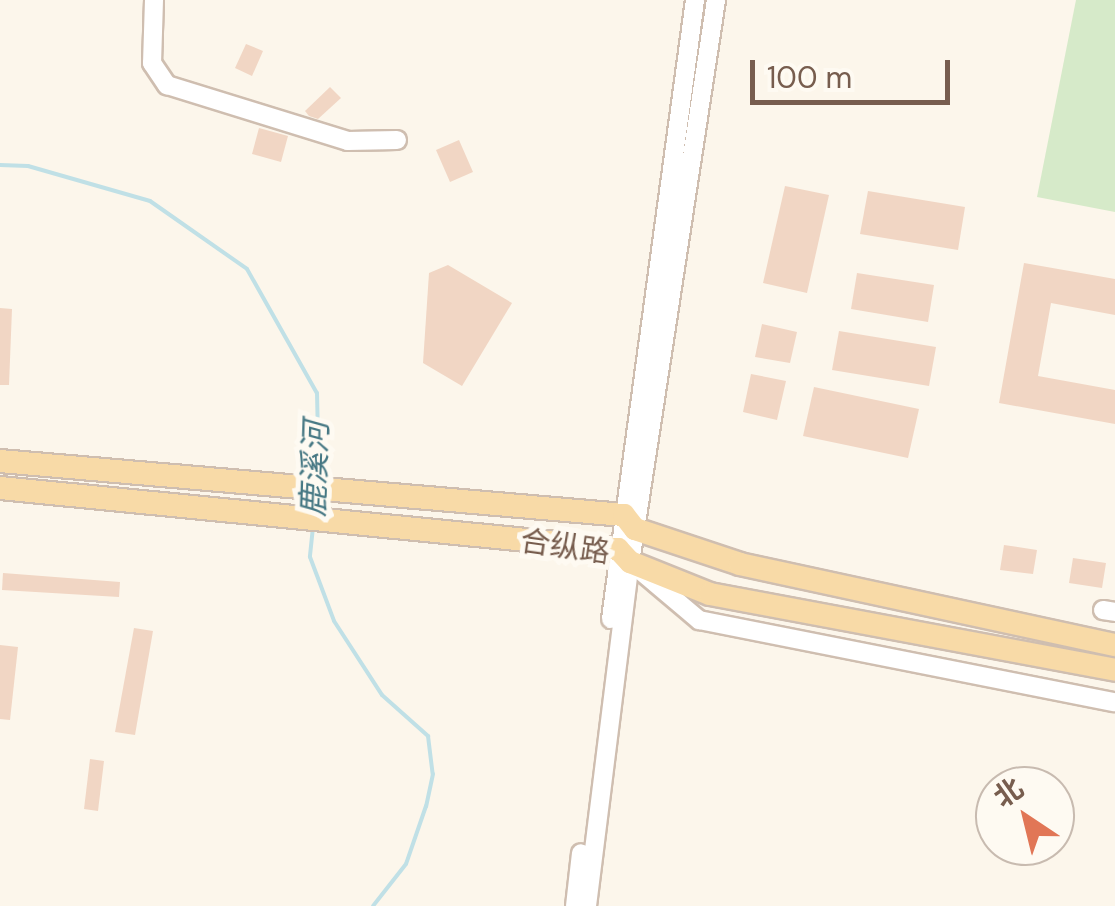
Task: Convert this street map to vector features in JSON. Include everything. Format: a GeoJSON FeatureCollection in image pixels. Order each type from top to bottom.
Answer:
{"type":"FeatureCollection","features":[{"type":"Feature","properties":{"kind":"main road","name":"合纵路"},"geometry":{"type":"LineString","coordinates":[[0,461],[630,522],[740,564],[1115,645]]}},
{"type":"Feature","properties":{"kind":"main road","name":"合纵路"},"geometry":{"type":"LineString","coordinates":[[0,488],[624,556],[710,594],[1115,670]]}},
{"type":"Feature","properties":{"kind":"street"},"geometry":{"type":"LineString","coordinates":[[154,0],[152,63],[167,85],[348,141],[397,140]]}},
{"type":"Feature","properties":{"kind":"street"},"geometry":{"type":"LineString","coordinates":[[630,522],[695,0]]}},
{"type":"Feature","properties":{"kind":"street"},"geometry":{"type":"LineString","coordinates":[[574,906],[624,556],[716,0]]}},
{"type":"Feature","properties":{"kind":"street"},"geometry":{"type":"LineString","coordinates":[[624,556],[699,620],[1115,702]]}},
{"type":"Feature","properties":{"kind":"street"},"geometry":{"type":"LineString","coordinates":[[587,906],[624,556]]}},
{"type":"Feature","properties":{"kind":"green space"},"geometry":{"type":"Polygon","coordinates":[[[1076,0],[1115,0],[1115,212],[1037,197],[1076,0]]]}},
{"type":"Feature","properties":{"kind":"building"},"geometry":{"type":"Polygon","coordinates":[[[246,44],[263,51],[252,76],[235,68],[246,44]]]}},
{"type":"Feature","properties":{"kind":"building"},"geometry":{"type":"Polygon","coordinates":[[[330,87],[341,98],[318,119],[309,116],[305,111],[330,87]]]}},
{"type":"Feature","properties":{"kind":"building"},"geometry":{"type":"Polygon","coordinates":[[[259,128],[288,136],[281,162],[252,154],[259,128]]]}},
{"type":"Feature","properties":{"kind":"building"},"geometry":{"type":"Polygon","coordinates":[[[459,140],[473,172],[450,182],[436,150],[459,140]]]}},
{"type":"Feature","properties":{"kind":"building"},"geometry":{"type":"Polygon","coordinates":[[[785,186],[829,195],[807,293],[763,283],[785,186]]]}},
{"type":"Feature","properties":{"kind":"building"},"geometry":{"type":"Polygon","coordinates":[[[868,191],[965,207],[958,250],[860,234],[868,191]]]}},
{"type":"Feature","properties":{"kind":"building"},"geometry":{"type":"Polygon","coordinates":[[[1024,263],[1115,279],[1115,315],[1051,303],[1038,376],[1115,390],[1115,424],[999,403],[1024,263]]]}},
{"type":"Feature","properties":{"kind":"building"},"geometry":{"type":"Polygon","coordinates":[[[448,265],[512,303],[462,386],[423,363],[429,273],[448,265]]]}},
{"type":"Feature","properties":{"kind":"building"},"geometry":{"type":"Polygon","coordinates":[[[857,273],[934,285],[928,322],[851,309],[857,273]]]}},
{"type":"Feature","properties":{"kind":"building"},"geometry":{"type":"Polygon","coordinates":[[[0,308],[12,309],[9,385],[0,385],[0,308]]]}},
{"type":"Feature","properties":{"kind":"building"},"geometry":{"type":"Polygon","coordinates":[[[762,324],[797,332],[790,363],[755,357],[762,324]]]}},
{"type":"Feature","properties":{"kind":"building"},"geometry":{"type":"Polygon","coordinates":[[[839,331],[936,347],[929,386],[832,370],[839,331]]]}},
{"type":"Feature","properties":{"kind":"building"},"geometry":{"type":"Polygon","coordinates":[[[751,374],[786,381],[777,420],[743,412],[751,374]]]}},
{"type":"Feature","properties":{"kind":"building"},"geometry":{"type":"Polygon","coordinates":[[[814,387],[919,409],[908,458],[803,436],[814,387]]]}},
{"type":"Feature","properties":{"kind":"building"},"geometry":{"type":"Polygon","coordinates":[[[1004,545],[1037,550],[1033,574],[1000,570],[1004,545]]]}},
{"type":"Feature","properties":{"kind":"building"},"geometry":{"type":"Polygon","coordinates":[[[1073,558],[1106,563],[1102,588],[1069,583],[1073,558]]]}},
{"type":"Feature","properties":{"kind":"building"},"geometry":{"type":"Polygon","coordinates":[[[3,573],[120,582],[119,597],[2,590],[3,573]]]}},
{"type":"Feature","properties":{"kind":"building"},"geometry":{"type":"Polygon","coordinates":[[[134,628],[153,631],[135,735],[115,732],[134,628]]]}},
{"type":"Feature","properties":{"kind":"building"},"geometry":{"type":"Polygon","coordinates":[[[0,645],[18,647],[10,720],[0,719],[0,645]]]}},
{"type":"Feature","properties":{"kind":"building"},"geometry":{"type":"Polygon","coordinates":[[[90,759],[104,761],[98,811],[84,809],[90,759]]]}},
{"type":"Feature","properties":{"kind":"waterway","name":"鹿溪河"},"geometry":{"type":"LineString","coordinates":[[0,165],[28,166],[150,201],[247,269],[317,393],[319,482]]}},
{"type":"Feature","properties":{"kind":"waterway","name":"鹿溪河"},"geometry":{"type":"LineString","coordinates":[[313,527],[310,557],[334,621],[382,695],[428,736],[433,774],[426,806],[406,864],[373,906]]}}]}
